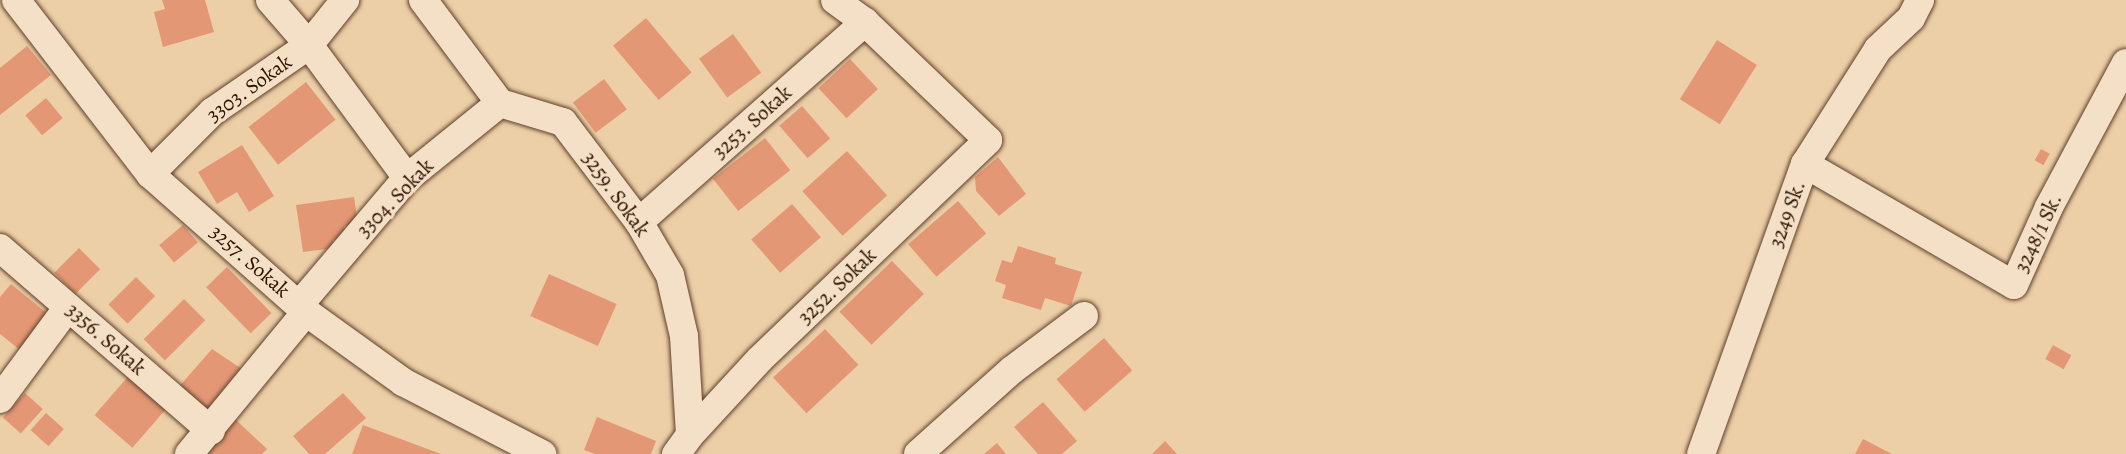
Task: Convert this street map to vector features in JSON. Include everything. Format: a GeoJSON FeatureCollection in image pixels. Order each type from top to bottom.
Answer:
{"type":"FeatureCollection","features":[{"type":"Feature","properties":{"kind":"street","name":"3257. Sokak"},"geometry":{"type":"LineString","coordinates":[[16,0],[150,174],[303,308],[403,382],[542,454]]}},
{"type":"Feature","properties":{"kind":"street"},"geometry":{"type":"LineString","coordinates":[[270,0],[309,45],[407,178]]}},
{"type":"Feature","properties":{"kind":"street","name":"3303. Sokak"},"geometry":{"type":"LineString","coordinates":[[150,174],[212,112],[309,45],[345,0]]}},
{"type":"Feature","properties":{"kind":"street"},"geometry":{"type":"LineString","coordinates":[[423,0],[500,103]]}},
{"type":"Feature","properties":{"kind":"street"},"geometry":{"type":"LineString","coordinates":[[835,0],[865,22]]}},
{"type":"Feature","properties":{"kind":"street","name":"3249 Sk."},"geometry":{"type":"LineString","coordinates":[[1701,454],[1805,164],[1878,49],[1911,18],[1920,0]]}},
{"type":"Feature","properties":{"kind":"street","name":"3252. Sokak"},"geometry":{"type":"LineString","coordinates":[[683,445],[760,359],[988,140],[865,22]]}},
{"type":"Feature","properties":{"kind":"street","name":"3253. Sokak"},"geometry":{"type":"LineString","coordinates":[[639,222],[865,22]]}},
{"type":"Feature","properties":{"kind":"street","name":"3248/1 Sk."},"geometry":{"type":"LineString","coordinates":[[1805,164],[2014,285],[2049,207],[2126,63]]}},
{"type":"Feature","properties":{"kind":"street","name":"3304. Sokak"},"geometry":{"type":"LineString","coordinates":[[189,454],[211,431],[303,308],[407,178],[500,103]]}},
{"type":"Feature","properties":{"kind":"street","name":"3259. Sokak"},"geometry":{"type":"LineString","coordinates":[[500,103],[562,122],[639,222],[670,275],[684,336],[683,445]]}},
{"type":"Feature","properties":{"kind":"street","name":"3356. Sokak"},"geometry":{"type":"LineString","coordinates":[[0,248],[211,431]]}},
{"type":"Feature","properties":{"kind":"street"},"geometry":{"type":"LineString","coordinates":[[0,399],[69,307]]}},
{"type":"Feature","properties":{"kind":"street"},"geometry":{"type":"LineString","coordinates":[[918,454],[1012,370],[1084,316]]}},
{"type":"Feature","properties":{"kind":"building"},"geometry":{"type":"Polygon","coordinates":[[[162,0],[205,0],[214,32],[163,47],[154,12],[165,9],[162,0]]]}},
{"type":"Feature","properties":{"kind":"building"},"geometry":{"type":"Polygon","coordinates":[[[646,18],[692,72],[659,100],[613,46],[646,18]]]}},
{"type":"Feature","properties":{"kind":"building"},"geometry":{"type":"Polygon","coordinates":[[[733,34],[761,73],[727,98],[699,59],[733,34]]]}},
{"type":"Feature","properties":{"kind":"building"},"geometry":{"type":"Polygon","coordinates":[[[1717,40],[1757,65],[1720,124],[1680,99],[1717,40]]]}},
{"type":"Feature","properties":{"kind":"building"},"geometry":{"type":"Polygon","coordinates":[[[27,46],[51,75],[0,115],[0,68],[27,46]]]}},
{"type":"Feature","properties":{"kind":"building"},"geometry":{"type":"Polygon","coordinates":[[[850,59],[878,89],[847,118],[819,88],[850,59]]]}},
{"type":"Feature","properties":{"kind":"building"},"geometry":{"type":"Polygon","coordinates":[[[604,79],[627,109],[596,133],[573,102],[604,79]]]}},
{"type":"Feature","properties":{"kind":"building"},"geometry":{"type":"Polygon","coordinates":[[[306,82],[336,120],[278,165],[248,127],[306,82]]]}},
{"type":"Feature","properties":{"kind":"building"},"geometry":{"type":"Polygon","coordinates":[[[46,98],[63,118],[42,135],[25,115],[46,98]]]}},
{"type":"Feature","properties":{"kind":"building"},"geometry":{"type":"Polygon","coordinates":[[[802,106],[830,138],[808,158],[779,126],[802,106]]]}},
{"type":"Feature","properties":{"kind":"building"},"geometry":{"type":"Polygon","coordinates":[[[765,138],[790,170],[738,211],[713,179],[765,138]]]}},
{"type":"Feature","properties":{"kind":"building"},"geometry":{"type":"Polygon","coordinates":[[[242,145],[274,196],[249,212],[237,192],[217,204],[198,172],[242,145]]]}},
{"type":"Feature","properties":{"kind":"building"},"geometry":{"type":"Polygon","coordinates":[[[2041,149],[2050,154],[2043,165],[2035,160],[2041,149]]]}},
{"type":"Feature","properties":{"kind":"building"},"geometry":{"type":"Polygon","coordinates":[[[847,151],[887,196],[843,236],[802,191],[847,151]]]}},
{"type":"Feature","properties":{"kind":"building"},"geometry":{"type":"Polygon","coordinates":[[[998,157],[1026,194],[999,216],[976,191],[975,177],[998,157]]]}},
{"type":"Feature","properties":{"kind":"building"},"geometry":{"type":"Polygon","coordinates":[[[354,197],[358,224],[344,226],[346,238],[333,240],[335,248],[303,252],[296,205],[354,197]]]}},
{"type":"Feature","properties":{"kind":"building"},"geometry":{"type":"Polygon","coordinates":[[[958,201],[986,233],[936,277],[908,244],[958,201]]]}},
{"type":"Feature","properties":{"kind":"building"},"geometry":{"type":"Polygon","coordinates":[[[792,204],[821,237],[780,273],[751,239],[792,204]]]}},
{"type":"Feature","properties":{"kind":"building"},"geometry":{"type":"Polygon","coordinates":[[[183,225],[198,243],[174,263],[159,245],[183,225]]]}},
{"type":"Feature","properties":{"kind":"building"},"geometry":{"type":"Polygon","coordinates":[[[1018,246],[1056,258],[1055,264],[1082,272],[1071,306],[1045,298],[1041,310],[1002,298],[1006,285],[995,281],[1002,260],[1012,263],[1018,246]]]}},
{"type":"Feature","properties":{"kind":"building"},"geometry":{"type":"Polygon","coordinates":[[[79,248],[100,269],[75,294],[54,273],[79,248]]]}},
{"type":"Feature","properties":{"kind":"building"},"geometry":{"type":"Polygon","coordinates":[[[892,261],[924,294],[871,345],[839,312],[892,261]]]}},
{"type":"Feature","properties":{"kind":"building"},"geometry":{"type":"Polygon","coordinates":[[[227,267],[271,313],[251,333],[206,287],[227,267]]]}},
{"type":"Feature","properties":{"kind":"building"},"geometry":{"type":"Polygon","coordinates":[[[549,274],[617,304],[598,346],[530,316],[549,274]]]}},
{"type":"Feature","properties":{"kind":"building"},"geometry":{"type":"Polygon","coordinates":[[[136,277],[155,296],[128,324],[108,305],[136,277]]]}},
{"type":"Feature","properties":{"kind":"building"},"geometry":{"type":"Polygon","coordinates":[[[11,284],[49,315],[20,350],[0,334],[0,297],[11,284]]]}},
{"type":"Feature","properties":{"kind":"building"},"geometry":{"type":"Polygon","coordinates":[[[184,299],[205,320],[165,361],[144,339],[184,299]]]}},
{"type":"Feature","properties":{"kind":"building"},"geometry":{"type":"Polygon","coordinates":[[[825,329],[858,365],[806,413],[773,377],[825,329]]]}},
{"type":"Feature","properties":{"kind":"building"},"geometry":{"type":"Polygon","coordinates":[[[1104,338],[1132,370],[1085,412],[1056,379],[1104,338]]]}},
{"type":"Feature","properties":{"kind":"building"},"geometry":{"type":"Polygon","coordinates":[[[2053,345],[2071,355],[2064,369],[2045,359],[2053,345]]]}},
{"type":"Feature","properties":{"kind":"building"},"geometry":{"type":"Polygon","coordinates":[[[212,349],[248,373],[208,415],[176,390],[212,349]]]}},
{"type":"Feature","properties":{"kind":"building"},"geometry":{"type":"Polygon","coordinates":[[[132,372],[170,405],[132,448],[95,415],[132,372]]]}},
{"type":"Feature","properties":{"kind":"building"},"geometry":{"type":"Polygon","coordinates":[[[25,393],[43,409],[21,434],[3,418],[25,393]]]}},
{"type":"Feature","properties":{"kind":"building"},"geometry":{"type":"Polygon","coordinates":[[[343,393],[366,418],[325,454],[309,454],[293,436],[343,393]]]}},
{"type":"Feature","properties":{"kind":"building"},"geometry":{"type":"Polygon","coordinates":[[[1043,402],[1077,441],[1062,454],[1038,454],[1014,427],[1043,402]]]}},
{"type":"Feature","properties":{"kind":"building"},"geometry":{"type":"Polygon","coordinates":[[[46,413],[64,429],[48,446],[31,430],[46,413]]]}},
{"type":"Feature","properties":{"kind":"building"},"geometry":{"type":"Polygon","coordinates":[[[597,417],[656,441],[651,454],[595,454],[584,450],[597,417]]]}},
{"type":"Feature","properties":{"kind":"building"},"geometry":{"type":"Polygon","coordinates":[[[236,420],[267,449],[262,454],[204,454],[236,420]]]}},
{"type":"Feature","properties":{"kind":"building"},"geometry":{"type":"Polygon","coordinates":[[[363,425],[441,454],[352,454],[363,425]]]}},
{"type":"Feature","properties":{"kind":"building"},"geometry":{"type":"Polygon","coordinates":[[[1863,439],[1892,454],[1855,454],[1863,439]]]}},
{"type":"Feature","properties":{"kind":"building"},"geometry":{"type":"Polygon","coordinates":[[[1165,441],[1177,454],[1152,454],[1165,441]]]}},
{"type":"Feature","properties":{"kind":"building"},"geometry":{"type":"Polygon","coordinates":[[[997,443],[1006,454],[984,454],[997,443]]]}}]}
